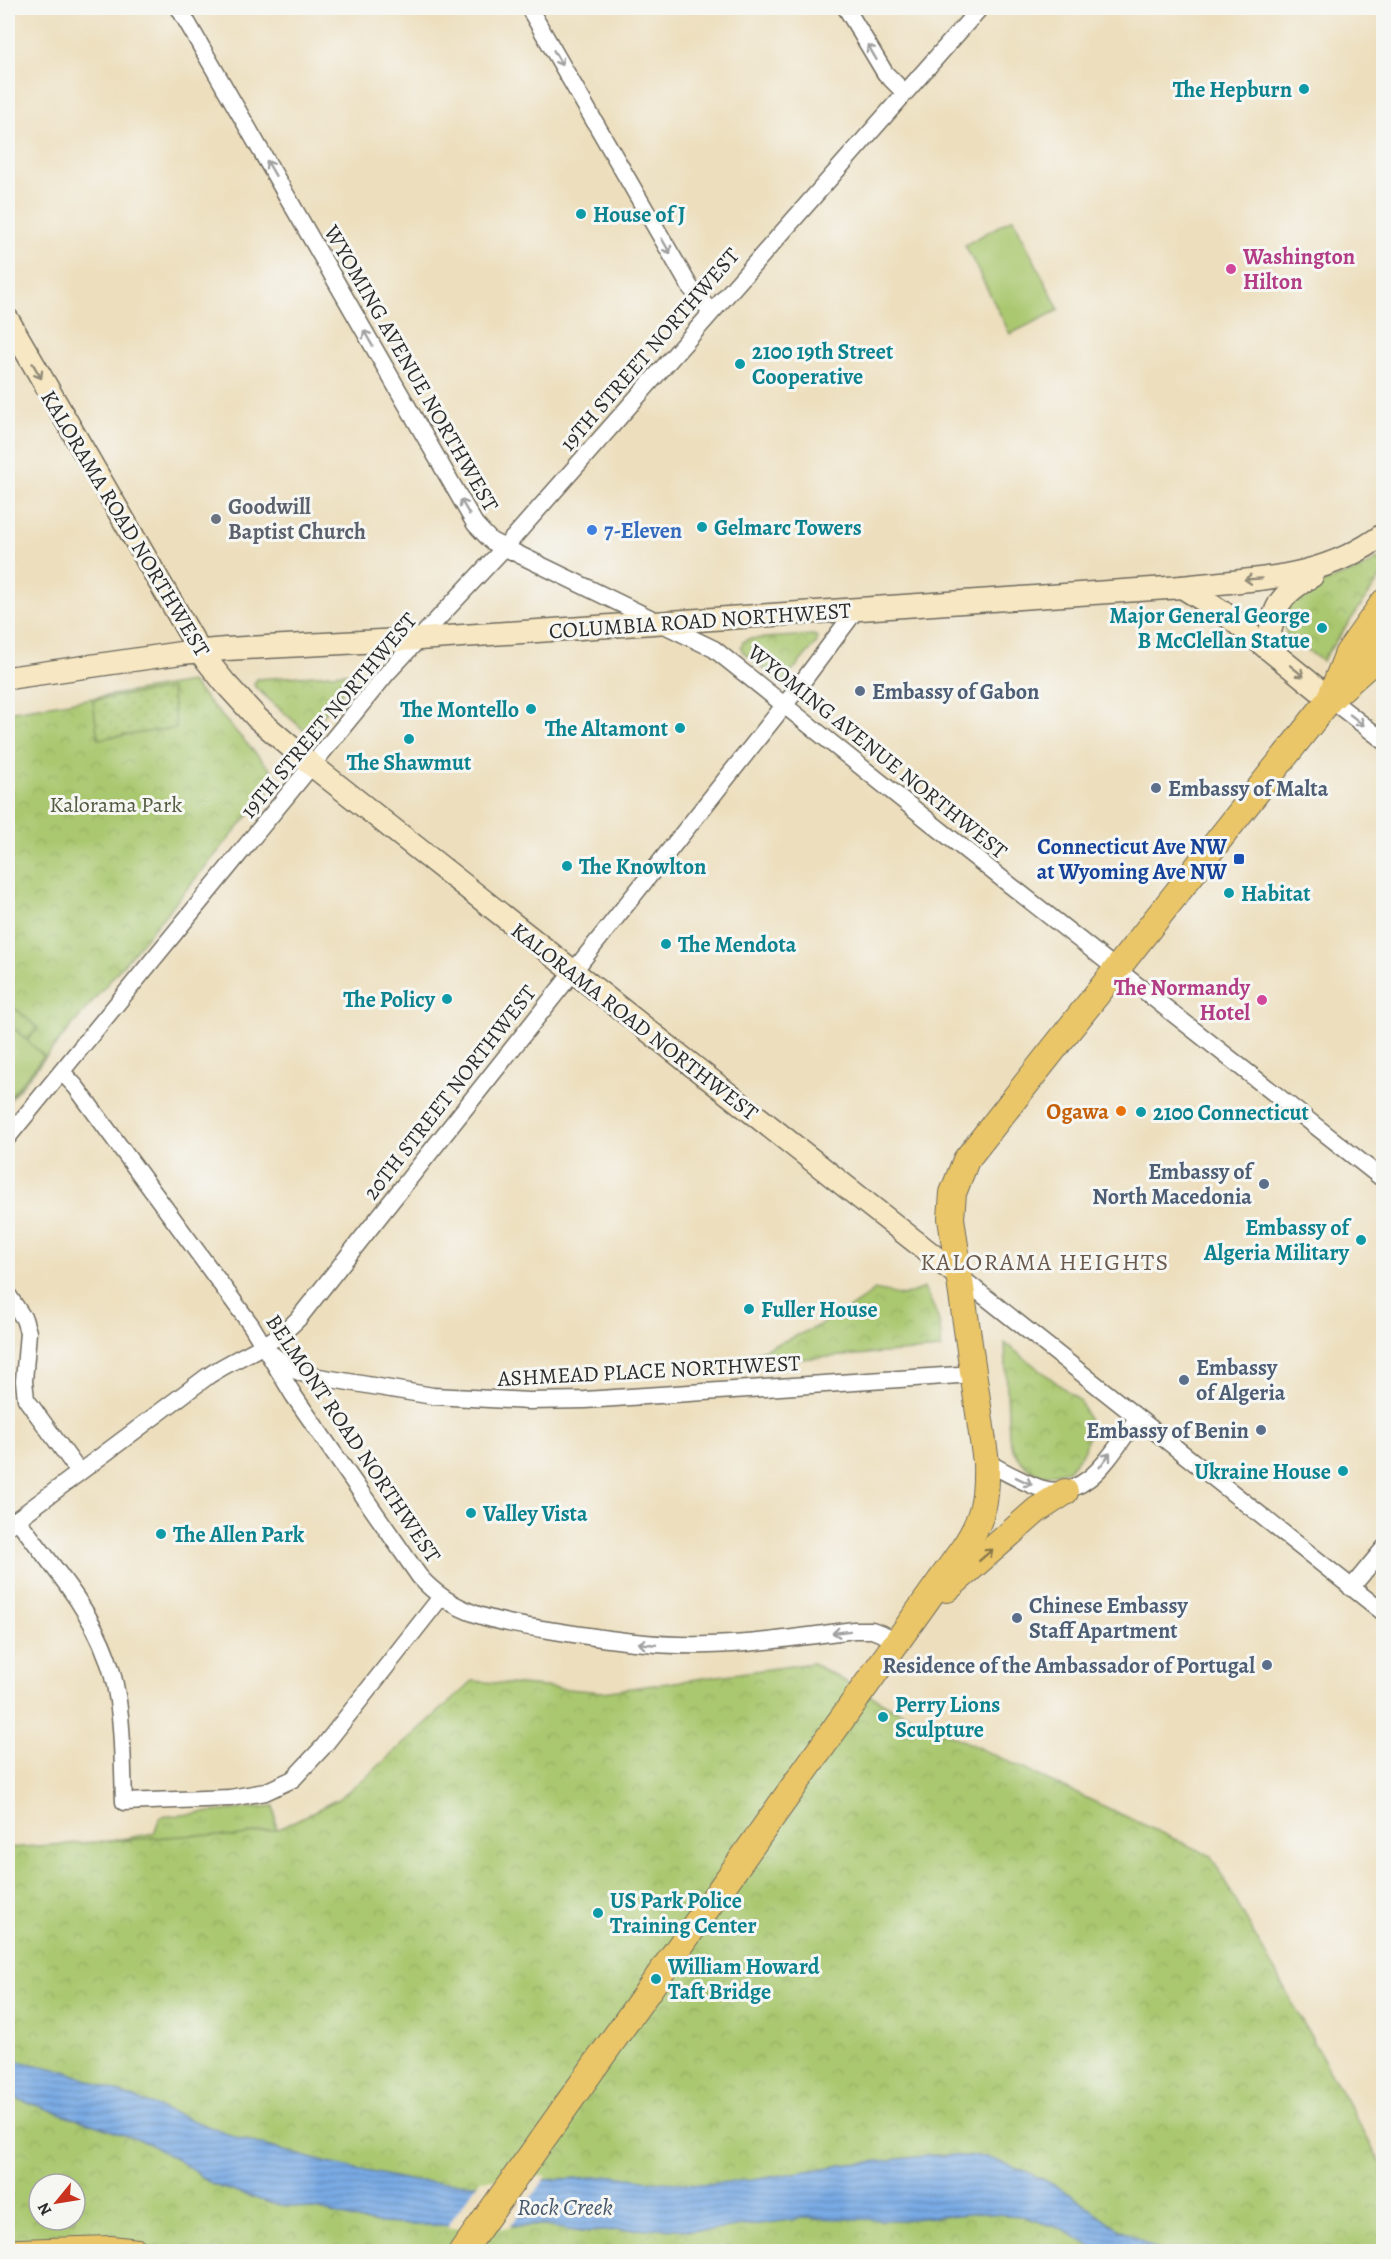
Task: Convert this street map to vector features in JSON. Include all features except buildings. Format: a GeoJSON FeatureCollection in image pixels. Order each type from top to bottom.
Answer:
{"type":"FeatureCollection","features":[{"type":"Feature","properties":{"kind":"main road","name":"KALORAMA ROAD NORTHWEST"},"geometry":{"type":"LineString","coordinates":[[8,320],[200,652],[257,718],[313,766],[959,1276]]}},
{"type":"Feature","properties":{"kind":"main road","name":"COLUMBIA ROAD NORTHWEST"},"geometry":{"type":"LineString","coordinates":[[8,678],[200,652],[856,610],[1182,587],[1288,576],[1331,564],[1360,550],[1383,534]]}},
{"type":"Feature","properties":{"kind":"main road"},"geometry":{"type":"LineString","coordinates":[[1267,648],[1275,611],[1282,597],[1294,586],[1331,564]]}},
{"type":"Feature","properties":{"kind":"main road"},"geometry":{"type":"LineString","coordinates":[[1182,587],[1224,613],[1330,699]]}},
{"type":"Feature","properties":{"kind":"main road"},"geometry":{"type":"LineString","coordinates":[[1330,699],[1348,653],[1383,602]]}},
{"type":"Feature","properties":{"kind":"main road"},"geometry":{"type":"LineString","coordinates":[[462,2252],[976,1528],[985,1500],[986,1462],[952,1228],[951,1205],[956,1182],[966,1160],[1330,699],[1367,666],[1383,645]]}},
{"type":"Feature","properties":{"kind":"main road"},"geometry":{"type":"LineString","coordinates":[[904,1630],[1037,1510],[1065,1492]]}},
{"type":"Feature","properties":{"kind":"main road"},"geometry":{"type":"LineString","coordinates":[[18,2252],[111,2249],[137,2252]]}},
{"type":"Feature","properties":{"kind":"street","name":"WYOMING AVENUE NORTHWEST"},"geometry":{"type":"LineString","coordinates":[[179,8],[475,525],[491,540],[714,649],[1383,1180]]}},
{"type":"Feature","properties":{"kind":"street"},"geometry":{"type":"LineString","coordinates":[[529,8],[690,287],[711,312]]}},
{"type":"Feature","properties":{"kind":"street"},"geometry":{"type":"LineString","coordinates":[[846,8],[885,73],[904,92]]}},
{"type":"Feature","properties":{"kind":"street","name":"19TH STREET NORTHWEST"},"geometry":{"type":"LineString","coordinates":[[8,1137],[388,672],[505,547],[980,8]]}},
{"type":"Feature","properties":{"kind":"street","name":"20TH STREET NORTHWEST"},"geometry":{"type":"LineString","coordinates":[[12,1523],[218,1369],[281,1336],[298,1319],[784,706],[856,610]]}},
{"type":"Feature","properties":{"kind":"street"},"geometry":{"type":"LineString","coordinates":[[1330,699],[1383,741]]}},
{"type":"Feature","properties":{"kind":"street","name":"BELMONT ROAD NORTHWEST"},"geometry":{"type":"LineString","coordinates":[[62,1072],[76,1086],[251,1325],[294,1396],[419,1576],[441,1596],[474,1615],[493,1621],[632,1642],[718,1645],[854,1630],[904,1630]]}},
{"type":"Feature","properties":{"kind":"street","name":"KALORAMA ROAD NORTHWEST"},"geometry":{"type":"LineString","coordinates":[[959,1276],[1383,1613]]}},
{"type":"Feature","properties":{"kind":"street"},"geometry":{"type":"LineString","coordinates":[[8,1296],[24,1319],[28,1332],[24,1381],[26,1399],[79,1472]]}},
{"type":"Feature","properties":{"kind":"street","name":"ASHMEAD PLACE NORTHWEST"},"geometry":{"type":"LineString","coordinates":[[264,1346],[289,1368],[307,1375],[433,1396],[496,1401],[585,1400],[974,1374]]}},
{"type":"Feature","properties":{"kind":"street"},"geometry":{"type":"LineString","coordinates":[[986,1462],[1042,1489],[1065,1492],[1090,1479],[1137,1419]]}},
{"type":"Feature","properties":{"kind":"street"},"geometry":{"type":"LineString","coordinates":[[12,1523],[78,1602],[107,1657],[119,1711],[124,1802],[230,1798],[275,1789],[293,1779],[304,1770],[323,1747],[441,1596]]}},
{"type":"Feature","properties":{"kind":"street"},"geometry":{"type":"LineString","coordinates":[[1351,1588],[1383,1548]]}},
{"type":"Feature","properties":{"kind":"green space"},"geometry":{"type":"Polygon","coordinates":[[[1013,218],[1059,310],[1010,334],[965,245],[1013,218]]]}},
{"type":"Feature","properties":{"kind":"green space"},"geometry":{"type":"Polygon","coordinates":[[[1382,557],[1383,574],[1322,661],[1286,634],[1285,621],[1288,604],[1301,591],[1360,569],[1382,557]]]}},
{"type":"Feature","properties":{"kind":"green space"},"geometry":{"type":"Polygon","coordinates":[[[813,635],[817,637],[817,642],[783,682],[777,680],[743,652],[741,647],[748,639],[813,635]]]}},
{"type":"Feature","properties":{"kind":"green space"},"geometry":{"type":"Polygon","coordinates":[[[350,673],[352,680],[314,727],[305,731],[254,684],[257,679],[350,673]]]}},
{"type":"Feature","properties":{"kind":"green space","name":"Kalorama Park"},"geometry":{"type":"Polygon","coordinates":[[[191,682],[279,779],[8,1102],[8,712],[191,682]]]}},
{"type":"Feature","properties":{"kind":"green space"},"geometry":{"type":"Polygon","coordinates":[[[171,689],[176,728],[98,739],[93,700],[171,689]]]}},
{"type":"Feature","properties":{"kind":"green space"},"geometry":{"type":"Polygon","coordinates":[[[8,1002],[38,1028],[27,1040],[8,1023],[8,1002]]]}},
{"type":"Feature","properties":{"kind":"green space"},"geometry":{"type":"Polygon","coordinates":[[[8,1023],[44,1056],[8,1099],[8,1023]]]}},
{"type":"Feature","properties":{"kind":"green space"},"geometry":{"type":"Polygon","coordinates":[[[924,1288],[937,1317],[941,1332],[941,1349],[728,1364],[823,1323],[875,1290],[903,1296],[924,1288]]]}},
{"type":"Feature","properties":{"kind":"green space"},"geometry":{"type":"Polygon","coordinates":[[[1005,1343],[1080,1401],[1090,1423],[1085,1450],[1068,1470],[1043,1476],[1026,1465],[1014,1451],[1009,1438],[1005,1343]]]}},
{"type":"Feature","properties":{"kind":"green space"},"geometry":{"type":"Polygon","coordinates":[[[812,1663],[895,1709],[1211,1856],[1383,2167],[1383,2251],[8,2252],[8,1848],[197,1835],[235,1837],[281,1828],[338,1799],[371,1773],[473,1681],[603,1692],[812,1663]]]}},
{"type":"Feature","properties":{"kind":"green space"},"geometry":{"type":"Polygon","coordinates":[[[274,1806],[277,1833],[234,1891],[89,1845],[154,1833],[160,1817],[274,1806]]]}},
{"type":"Feature","properties":{"kind":"water","name":"Rock Creek"},"geometry":{"type":"Polygon","coordinates":[[[8,2059],[65,2071],[238,2138],[328,2163],[413,2181],[476,2184],[613,2176],[659,2182],[705,2184],[753,2180],[842,2165],[936,2155],[987,2157],[1030,2173],[1070,2194],[1110,2223],[1159,2251],[1097,2251],[1065,2230],[1022,2216],[981,2213],[900,2220],[804,2218],[707,2231],[661,2228],[581,2232],[545,2226],[414,2225],[365,2222],[320,2210],[273,2204],[213,2185],[148,2143],[8,2096],[8,2059]]]}},
{"type":"Feature","properties":{"kind":"pier"},"geometry":{"type":"Polygon","coordinates":[[[547,2176],[509,2228],[446,2228],[480,2180],[547,2176]]]}},
{"type":"Feature","properties":{"kind":"place","name":"The Hepburn"},"geometry":{"type":"Point","coordinates":[1304,89]}},
{"type":"Feature","properties":{"kind":"place","name":"House of J"},"geometry":{"type":"Point","coordinates":[581,214]}},
{"type":"Feature","properties":{"kind":"place","name":"Washington Hilton"},"geometry":{"type":"Point","coordinates":[1231,269]}},
{"type":"Feature","properties":{"kind":"place","name":"2100 19th Street Cooperative"},"geometry":{"type":"Point","coordinates":[740,364]}},
{"type":"Feature","properties":{"kind":"place","name":"Goodwill Baptist Church"},"geometry":{"type":"Point","coordinates":[216,519]}},
{"type":"Feature","properties":{"kind":"place","name":"Gelmarc Towers"},"geometry":{"type":"Point","coordinates":[702,527]}},
{"type":"Feature","properties":{"kind":"place","name":"7-Eleven"},"geometry":{"type":"Point","coordinates":[592,530]}},
{"type":"Feature","properties":{"kind":"place","name":"Major General George B McClellan Statue"},"geometry":{"type":"Point","coordinates":[1322,628]}},
{"type":"Feature","properties":{"kind":"place","name":"Embassy of Gabon"},"geometry":{"type":"Point","coordinates":[860,691]}},
{"type":"Feature","properties":{"kind":"place","name":"The Montello"},"geometry":{"type":"Point","coordinates":[531,709]}},
{"type":"Feature","properties":{"kind":"place","name":"The Altamont"},"geometry":{"type":"Point","coordinates":[680,728]}},
{"type":"Feature","properties":{"kind":"place","name":"The Shawmut"},"geometry":{"type":"Point","coordinates":[409,739]}},
{"type":"Feature","properties":{"kind":"place","name":"Embassy of Malta"},"geometry":{"type":"Point","coordinates":[1156,788]}},
{"type":"Feature","properties":{"kind":"place","name":"Connecticut Ave NW at Wyoming Ave NW"},"geometry":{"type":"Point","coordinates":[1239,859]}},
{"type":"Feature","properties":{"kind":"place","name":"The Knowlton"},"geometry":{"type":"Point","coordinates":[567,866]}},
{"type":"Feature","properties":{"kind":"place","name":"Habitat"},"geometry":{"type":"Point","coordinates":[1229,893]}},
{"type":"Feature","properties":{"kind":"place","name":"The Mendota"},"geometry":{"type":"Point","coordinates":[666,944]}},
{"type":"Feature","properties":{"kind":"place","name":"The Policy"},"geometry":{"type":"Point","coordinates":[447,999]}},
{"type":"Feature","properties":{"kind":"place","name":"The Normandy Hotel"},"geometry":{"type":"Point","coordinates":[1262,1000]}},
{"type":"Feature","properties":{"kind":"place","name":"Ogawa"},"geometry":{"type":"Point","coordinates":[1121,1111]}},
{"type":"Feature","properties":{"kind":"place","name":"2100 Connecticut"},"geometry":{"type":"Point","coordinates":[1141,1112]}},
{"type":"Feature","properties":{"kind":"place","name":"Embassy of North Macedonia"},"geometry":{"type":"Point","coordinates":[1264,1184]}},
{"type":"Feature","properties":{"kind":"place","name":"Embassy of Algeria Military"},"geometry":{"type":"Point","coordinates":[1361,1240]}},
{"type":"Feature","properties":{"kind":"place","name":"Fuller House"},"geometry":{"type":"Point","coordinates":[749,1309]}},
{"type":"Feature","properties":{"kind":"place","name":"Embassy of Algeria"},"geometry":{"type":"Point","coordinates":[1184,1380]}},
{"type":"Feature","properties":{"kind":"place","name":"Embassy of Benin"},"geometry":{"type":"Point","coordinates":[1261,1430]}},
{"type":"Feature","properties":{"kind":"place","name":"Ukraine House"},"geometry":{"type":"Point","coordinates":[1343,1471]}},
{"type":"Feature","properties":{"kind":"place","name":"Valley Vista"},"geometry":{"type":"Point","coordinates":[471,1513]}},
{"type":"Feature","properties":{"kind":"place","name":"The Allen Park"},"geometry":{"type":"Point","coordinates":[161,1534]}},
{"type":"Feature","properties":{"kind":"place","name":"Chinese Embassy Staff Apartment"},"geometry":{"type":"Point","coordinates":[1017,1618]}},
{"type":"Feature","properties":{"kind":"place","name":"Residence of the Ambassador of Portugal"},"geometry":{"type":"Point","coordinates":[1267,1665]}},
{"type":"Feature","properties":{"kind":"place","name":"Perry Lions Sculpture"},"geometry":{"type":"Point","coordinates":[883,1717]}},
{"type":"Feature","properties":{"kind":"place","name":"US Park Police Training Center"},"geometry":{"type":"Point","coordinates":[598,1913]}},
{"type":"Feature","properties":{"kind":"place","name":"William Howard Taft Bridge"},"geometry":{"type":"Point","coordinates":[656,1979]}},
{"type":"Feature","properties":{"kind":"district","name":"KALORAMA HEIGHTS"},"geometry":{"type":"Point","coordinates":[1045,1262]}}]}
